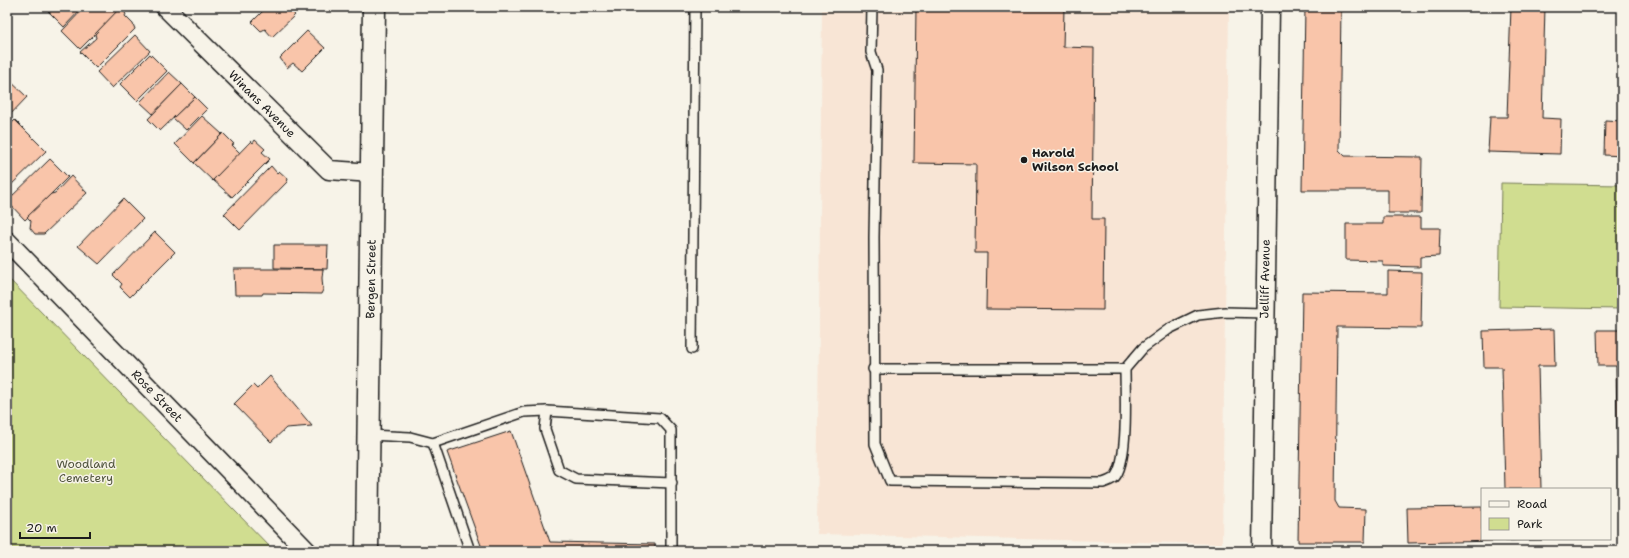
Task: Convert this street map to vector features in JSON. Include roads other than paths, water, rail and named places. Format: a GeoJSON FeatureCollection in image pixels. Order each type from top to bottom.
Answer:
{"type":"FeatureCollection","features":[{"type":"Feature","properties":{"kind":"main road","name":"Bergen Street"},"geometry":{"type":"LineString","coordinates":[[367,551],[374,7]]}},
{"type":"Feature","properties":{"kind":"street","name":"Winans Avenue"},"geometry":{"type":"LineString","coordinates":[[165,7],[329,170],[372,173]]}},
{"type":"Feature","properties":{"kind":"street","name":"Jelliff Avenue"},"geometry":{"type":"LineString","coordinates":[[1262,551],[1264,313],[1270,7]]}},
{"type":"Feature","properties":{"kind":"street","name":"Rose Street"},"geometry":{"type":"LineString","coordinates":[[7,241],[307,551]]}},
{"type":"Feature","properties":{"kind":"lane"},"geometry":{"type":"LineString","coordinates":[[692,349],[695,7]]}},
{"type":"Feature","properties":{"kind":"lane"},"geometry":{"type":"LineString","coordinates":[[872,7],[871,52],[877,70],[873,369],[875,444],[890,481],[1103,483],[1114,478],[1121,464],[1124,448],[1125,369],[1143,348],[1169,329],[1198,315],[1225,312],[1264,313]]}},
{"type":"Feature","properties":{"kind":"lane"},"geometry":{"type":"LineString","coordinates":[[873,369],[1125,369]]}},
{"type":"Feature","properties":{"kind":"lane"},"geometry":{"type":"LineString","coordinates":[[369,436],[410,437],[433,443],[524,412],[547,411],[660,418],[672,430],[671,551]]}},
{"type":"Feature","properties":{"kind":"lane"},"geometry":{"type":"LineString","coordinates":[[547,411],[545,429],[559,470],[576,479],[672,483]]}},
{"type":"Feature","properties":{"kind":"lane"},"geometry":{"type":"LineString","coordinates":[[433,443],[470,551]]}},
{"type":"Feature","properties":{"kind":"place","name":"Harold Wilson School"},"geometry":{"type":"Point","coordinates":[1024,160]}},
{"type":"Feature","properties":{"kind":"park label","name":"Woodland Cemetery"},"geometry":{"type":"Point","coordinates":[86,471]}}]}
